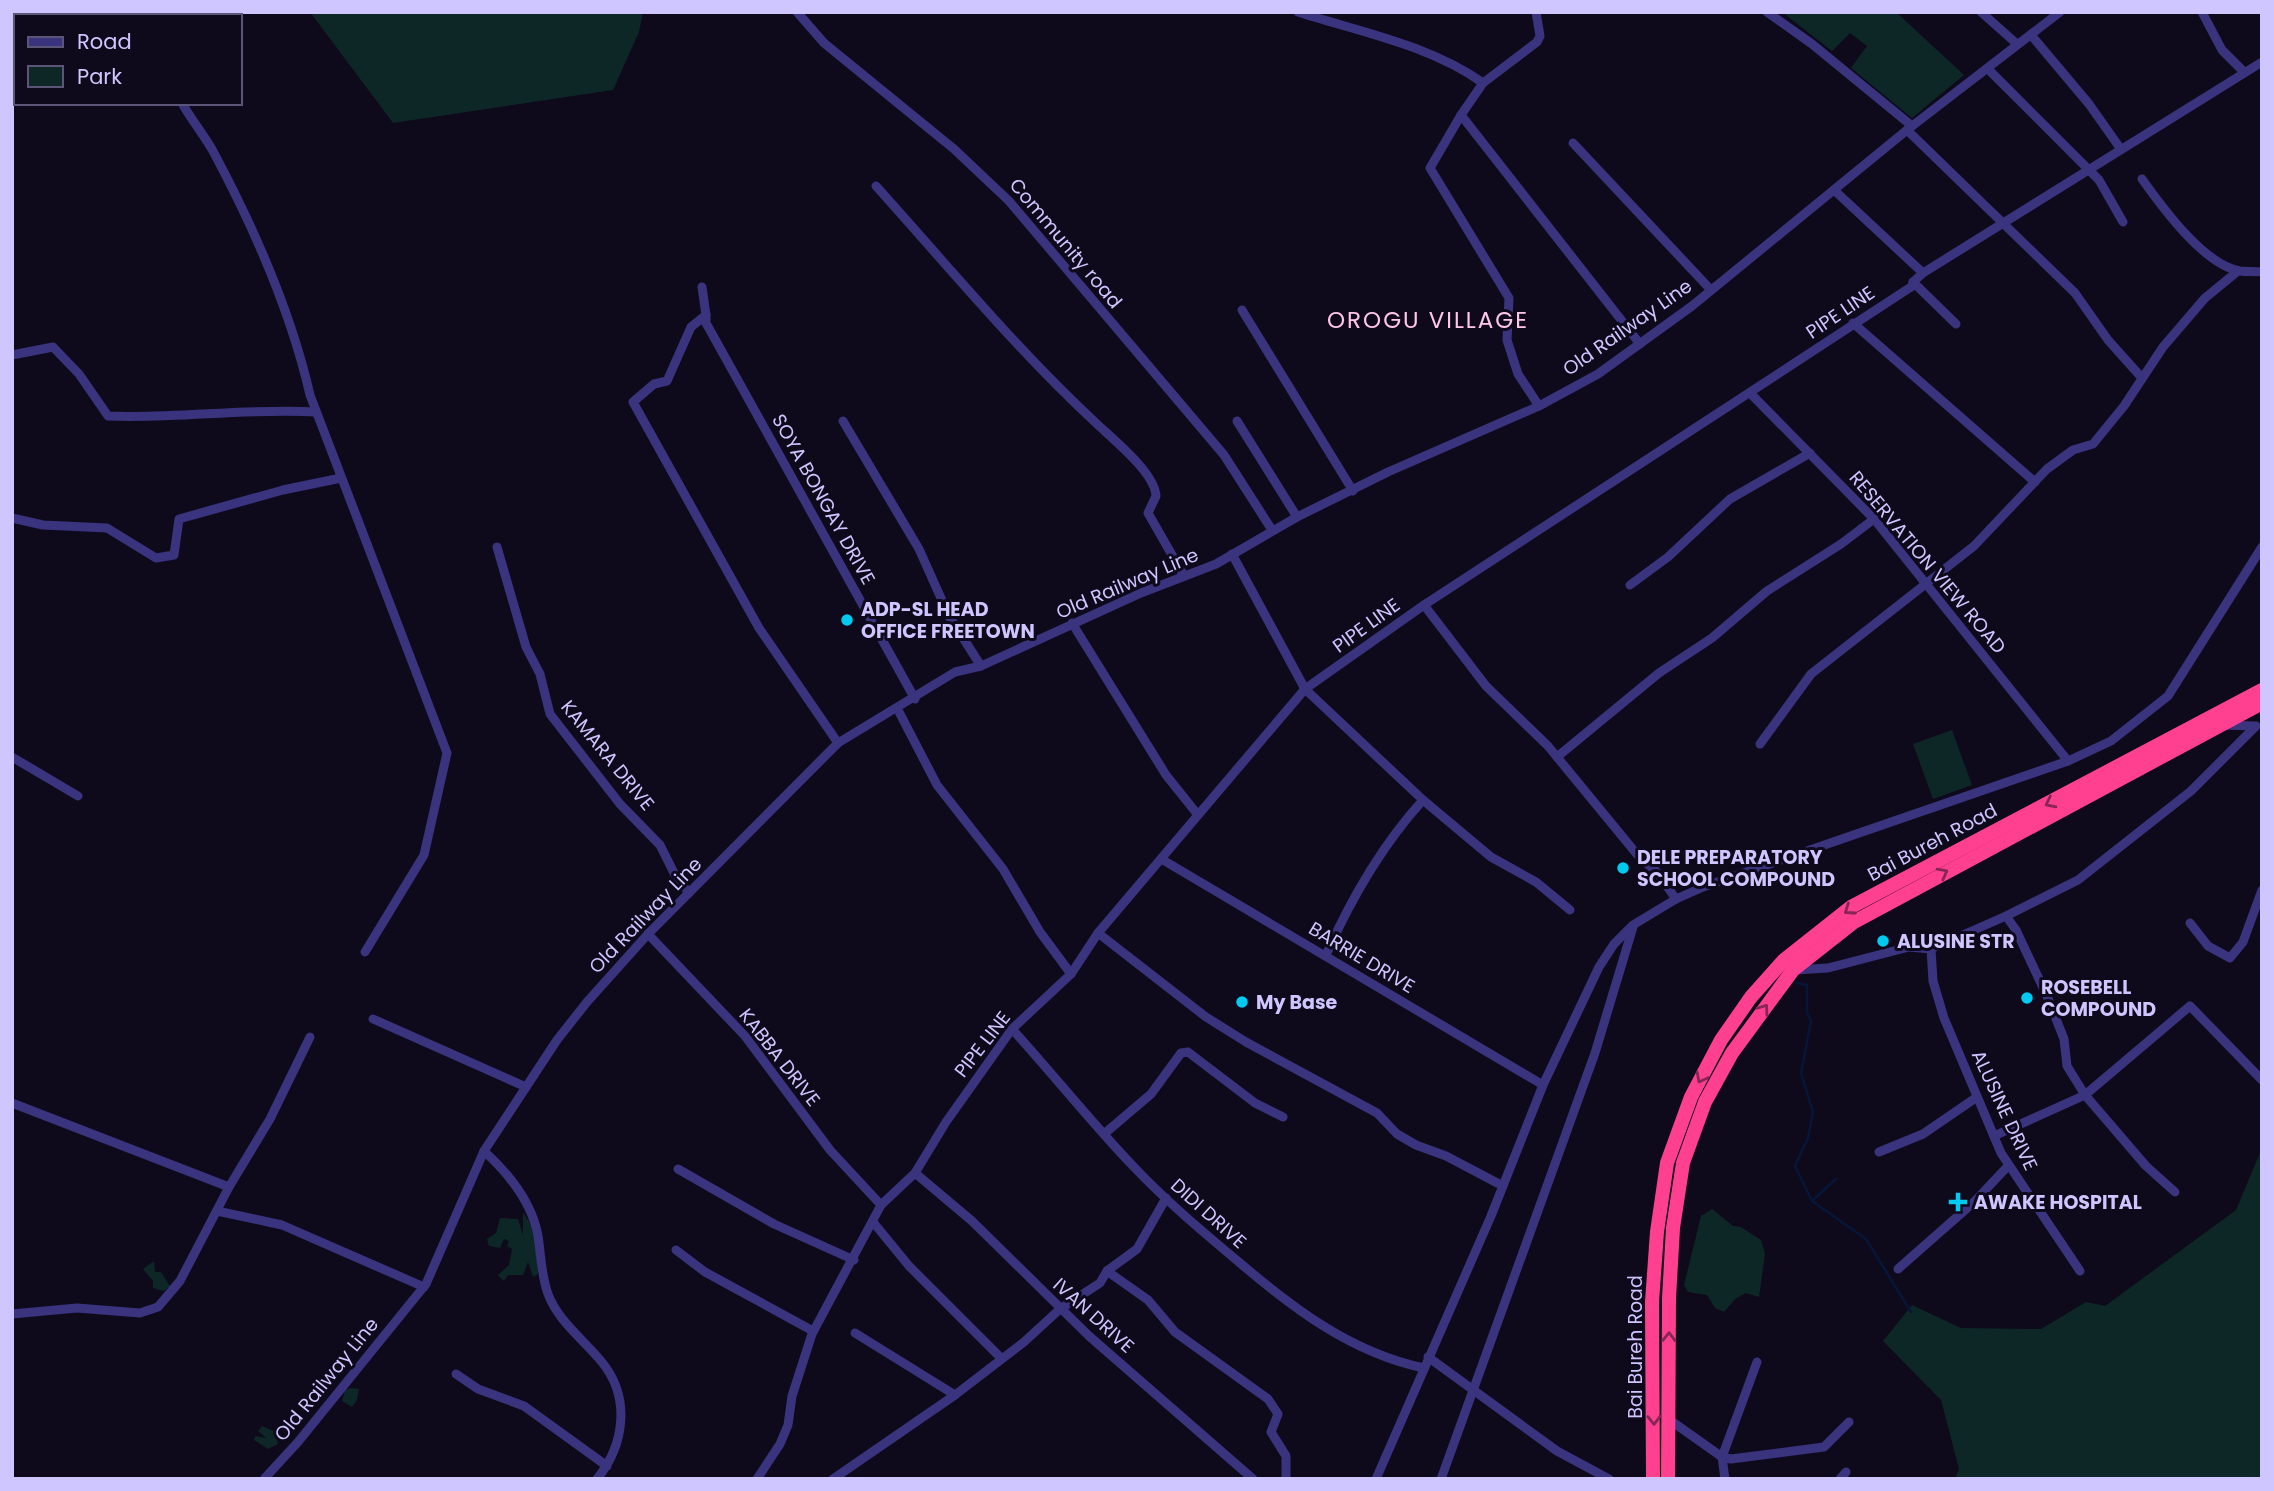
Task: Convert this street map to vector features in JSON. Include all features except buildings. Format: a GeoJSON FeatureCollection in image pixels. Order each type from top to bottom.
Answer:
{"type":"FeatureCollection","features":[{"type":"Feature","properties":{"kind":"highway","name":"Bai Bureh Road"},"geometry":{"type":"LineString","coordinates":[[1653,1479],[1652,1302],[1657,1232],[1667,1163],[1691,1097],[1721,1040],[1751,998],[1784,960],[1851,907],[2262,690]]}},
{"type":"Feature","properties":{"kind":"highway","name":"Bai Bureh Road"},"geometry":{"type":"LineString","coordinates":[[1668,1479],[1667,1418],[1673,1228],[1683,1163],[1704,1102],[1732,1053],[1793,970],[1854,922],[2262,703]]}},
{"type":"Feature","properties":{"kind":"street","name":"Community road"},"geometry":{"type":"LineString","coordinates":[[797,12],[824,43],[954,149],[1009,201],[1224,455],[1272,530]]}},
{"type":"Feature","properties":{"kind":"street"},"geometry":{"type":"LineString","coordinates":[[1298,12],[1422,51],[1463,69],[1483,83]]}},
{"type":"Feature","properties":{"kind":"street"},"geometry":{"type":"LineString","coordinates":[[1536,12],[1537,42],[1483,83],[1430,168],[1509,298],[1507,340],[1518,374],[1539,406]]}},
{"type":"Feature","properties":{"kind":"street"},"geometry":{"type":"LineString","coordinates":[[1767,12],[1812,44],[1910,128],[2075,293],[2108,340],[2143,378]]}},
{"type":"Feature","properties":{"kind":"street"},"geometry":{"type":"LineString","coordinates":[[1981,12],[2017,44]]}},
{"type":"Feature","properties":{"kind":"street","name":"Old Railway Line"},"geometry":{"type":"LineString","coordinates":[[264,1479],[424,1287],[484,1151],[587,1002],[648,934],[838,743],[915,699],[955,672],[981,666],[1072,623],[1233,554],[1272,530],[1388,472],[1539,406],[1598,374],[1712,290],[1910,128],[1989,70],[2017,44],[2060,12]]}},
{"type":"Feature","properties":{"kind":"street"},"geometry":{"type":"LineString","coordinates":[[2202,12],[2221,50],[2244,72]]}},
{"type":"Feature","properties":{"kind":"street"},"geometry":{"type":"LineString","coordinates":[[2032,35],[2089,104],[2120,148]]}},
{"type":"Feature","properties":{"kind":"street","name":"PIPE LINE"},"geometry":{"type":"LineString","coordinates":[[757,1479],[780,1444],[788,1425],[792,1396],[813,1331],[854,1260],[881,1205],[915,1173],[947,1122],[1012,1030],[1071,974],[1098,933],[1163,860],[1305,689],[1424,605],[1751,394],[1853,323],[1914,285],[1913,282],[1923,273],[2262,62]]}},
{"type":"Feature","properties":{"kind":"street"},"geometry":{"type":"LineString","coordinates":[[1989,70],[2090,171],[2123,222]]}},
{"type":"Feature","properties":{"kind":"street"},"geometry":{"type":"LineString","coordinates":[[184,105],[196,129],[213,151],[257,244],[300,352],[316,412],[447,753],[424,855],[365,952]]}},
{"type":"Feature","properties":{"kind":"street"},"geometry":{"type":"LineString","coordinates":[[1461,115],[1640,344]]}},
{"type":"Feature","properties":{"kind":"street"},"geometry":{"type":"LineString","coordinates":[[1573,143],[1712,290]]}},
{"type":"Feature","properties":{"kind":"street"},"geometry":{"type":"LineString","coordinates":[[2142,179],[2185,234],[2204,251],[2238,271],[2262,272]]}},
{"type":"Feature","properties":{"kind":"street"},"geometry":{"type":"LineString","coordinates":[[876,186],[1065,395],[1121,446],[1151,481],[1156,496],[1148,513],[1184,576]]}},
{"type":"Feature","properties":{"kind":"street"},"geometry":{"type":"LineString","coordinates":[[1834,190],[1923,273]]}},
{"type":"Feature","properties":{"kind":"street"},"geometry":{"type":"LineString","coordinates":[[1760,744],[1811,674],[1974,546],[2047,469],[2073,450],[2093,444],[2163,347],[2206,298],[2238,271]]}},
{"type":"Feature","properties":{"kind":"street"},"geometry":{"type":"LineString","coordinates":[[1913,282],[1956,324]]}},
{"type":"Feature","properties":{"kind":"street","name":"SOYA BONGAY DRIVE"},"geometry":{"type":"LineString","coordinates":[[702,286],[706,323],[915,699]]}},
{"type":"Feature","properties":{"kind":"street"},"geometry":{"type":"LineString","coordinates":[[1242,310],[1353,491]]}},
{"type":"Feature","properties":{"kind":"street"},"geometry":{"type":"LineString","coordinates":[[706,315],[691,327],[667,381],[654,384],[633,402],[759,628],[838,743]]}},
{"type":"Feature","properties":{"kind":"street"},"geometry":{"type":"LineString","coordinates":[[1853,323],[2035,482]]}},
{"type":"Feature","properties":{"kind":"street"},"geometry":{"type":"LineString","coordinates":[[12,355],[53,347],[79,374],[108,416],[161,418],[230,412],[316,412]]}},
{"type":"Feature","properties":{"kind":"street","name":"RESERVATION VIEW ROAD"},"geometry":{"type":"LineString","coordinates":[[1751,394],[1874,519],[2068,761]]}},
{"type":"Feature","properties":{"kind":"street"},"geometry":{"type":"LineString","coordinates":[[844,421],[919,549],[949,616],[981,666]]}},
{"type":"Feature","properties":{"kind":"street"},"geometry":{"type":"LineString","coordinates":[[1237,421],[1297,517]]}},
{"type":"Feature","properties":{"kind":"street"},"geometry":{"type":"LineString","coordinates":[[1630,585],[1668,557],[1730,499],[1810,453]]}},
{"type":"Feature","properties":{"kind":"street"},"geometry":{"type":"LineString","coordinates":[[12,517],[43,525],[107,528],[156,558],[174,555],[179,519],[271,493],[341,478]]}},
{"type":"Feature","properties":{"kind":"street"},"geometry":{"type":"LineString","coordinates":[[1557,757],[1659,673],[1712,638],[1767,591],[1841,544],[1874,519]]}},
{"type":"Feature","properties":{"kind":"street","name":"KAMARA DRIVE"},"geometry":{"type":"LineString","coordinates":[[497,547],[526,647],[540,674],[550,714],[620,804],[660,845],[676,877],[689,893]]}},
{"type":"Feature","properties":{"kind":"street"},"geometry":{"type":"LineString","coordinates":[[1376,1479],[1503,1186],[1543,1085],[1599,967],[1633,925],[1676,899],[2068,761],[2111,741],[2168,696],[2262,547]]}},
{"type":"Feature","properties":{"kind":"street"},"geometry":{"type":"LineString","coordinates":[[1233,554],[1305,689],[1423,800],[1491,857],[1536,882],[1570,910]]}},
{"type":"Feature","properties":{"kind":"street"},"geometry":{"type":"LineString","coordinates":[[1424,605],[1486,686],[1557,757],[1640,858],[1656,870],[1676,899]]}},
{"type":"Feature","properties":{"kind":"street"},"geometry":{"type":"LineString","coordinates":[[1072,623],[1166,775],[1198,815]]}},
{"type":"Feature","properties":{"kind":"street"},"geometry":{"type":"LineString","coordinates":[[897,708],[937,785],[1003,869],[1040,932],[1071,974]]}},
{"type":"Feature","properties":{"kind":"street"},"geometry":{"type":"LineString","coordinates":[[1793,970],[1828,968],[1909,947],[1931,949],[2078,880],[2192,791],[2256,726],[2220,725]]}},
{"type":"Feature","properties":{"kind":"street"},"geometry":{"type":"LineString","coordinates":[[12,757],[78,796]]}},
{"type":"Feature","properties":{"kind":"street"},"geometry":{"type":"LineString","coordinates":[[1326,955],[1342,918],[1423,800]]}},
{"type":"Feature","properties":{"kind":"street","name":"BARRIE DRIVE"},"geometry":{"type":"LineString","coordinates":[[1163,860],[1543,1085]]}},
{"type":"Feature","properties":{"kind":"street"},"geometry":{"type":"LineString","coordinates":[[2190,923],[2208,946],[2230,958],[2243,942],[2262,890]]}},
{"type":"Feature","properties":{"kind":"street"},"geometry":{"type":"LineString","coordinates":[[2006,916],[2016,930],[2047,996],[2064,1039],[2067,1066],[2085,1096],[2146,1166],[2175,1192]]}},
{"type":"Feature","properties":{"kind":"street"},"geometry":{"type":"LineString","coordinates":[[1441,1479],[1595,1053],[1633,925]]}},
{"type":"Feature","properties":{"kind":"street"},"geometry":{"type":"LineString","coordinates":[[1098,933],[1206,1017],[1246,1042],[1377,1113],[1397,1134],[1416,1145],[1446,1156],[1503,1186]]}},
{"type":"Feature","properties":{"kind":"street","name":"KABBA DRIVE"},"geometry":{"type":"LineString","coordinates":[[648,934],[745,1036],[830,1150],[881,1205]]}},
{"type":"Feature","properties":{"kind":"street","name":"ALUSINE DRIVE"},"geometry":{"type":"LineString","coordinates":[[1931,949],[1933,981],[1944,1018],[1994,1136],[2008,1166],[2080,1271]]}},
{"type":"Feature","properties":{"kind":"street"},"geometry":{"type":"LineString","coordinates":[[1994,1136],[2085,1096],[2190,1006],[2262,1080]]}},
{"type":"Feature","properties":{"kind":"street"},"geometry":{"type":"LineString","coordinates":[[373,1019],[526,1087]]}},
{"type":"Feature","properties":{"kind":"street","name":"DIDI DRIVE"},"geometry":{"type":"LineString","coordinates":[[1012,1030],[1166,1198],[1246,1268],[1311,1319],[1353,1344],[1401,1363],[1424,1368]]}},
{"type":"Feature","properties":{"kind":"street"},"geometry":{"type":"LineString","coordinates":[[12,1314],[77,1308],[140,1313],[158,1307],[180,1281],[229,1187],[270,1119],[310,1037]]}},
{"type":"Feature","properties":{"kind":"street"},"geometry":{"type":"LineString","coordinates":[[1104,1133],[1151,1094],[1181,1053],[1188,1052],[1255,1103],[1283,1117]]}},
{"type":"Feature","properties":{"kind":"street"},"geometry":{"type":"LineString","coordinates":[[1879,1152],[1923,1133],[1977,1097]]}},
{"type":"Feature","properties":{"kind":"street"},"geometry":{"type":"LineString","coordinates":[[12,1103],[229,1187]]}},
{"type":"Feature","properties":{"kind":"street"},"geometry":{"type":"LineString","coordinates":[[484,1151],[508,1172],[525,1201],[538,1234],[540,1267],[548,1296],[587,1350],[601,1361],[614,1387],[620,1412],[620,1440],[597,1479]]}},
{"type":"Feature","properties":{"kind":"street"},"geometry":{"type":"LineString","coordinates":[[1898,1269],[1975,1202],[2008,1166]]}},
{"type":"Feature","properties":{"kind":"street"},"geometry":{"type":"LineString","coordinates":[[678,1169],[774,1224],[854,1260]]}},
{"type":"Feature","properties":{"kind":"street","name":"IVAN DRIVE"},"geometry":{"type":"LineString","coordinates":[[915,1173],[972,1221],[1060,1309],[1253,1479]]}},
{"type":"Feature","properties":{"kind":"street"},"geometry":{"type":"LineString","coordinates":[[833,1479],[955,1395],[1060,1309],[1100,1283],[1107,1271],[1137,1249],[1166,1198]]}},
{"type":"Feature","properties":{"kind":"street"},"geometry":{"type":"LineString","coordinates":[[217,1211],[282,1225],[424,1287]]}},
{"type":"Feature","properties":{"kind":"street"},"geometry":{"type":"LineString","coordinates":[[873,1222],[909,1266],[1000,1358]]}},
{"type":"Feature","properties":{"kind":"street"},"geometry":{"type":"LineString","coordinates":[[676,1250],[705,1272],[813,1331]]}},
{"type":"Feature","properties":{"kind":"street"},"geometry":{"type":"LineString","coordinates":[[1107,1271],[1148,1300],[1175,1332],[1268,1399],[1278,1414],[1271,1432],[1286,1455],[1286,1479]]}},
{"type":"Feature","properties":{"kind":"street"},"geometry":{"type":"LineString","coordinates":[[855,1333],[955,1395]]}},
{"type":"Feature","properties":{"kind":"street"},"geometry":{"type":"LineString","coordinates":[[1428,1357],[1472,1392],[1557,1451],[1609,1479]]}},
{"type":"Feature","properties":{"kind":"street"},"geometry":{"type":"LineString","coordinates":[[1725,1479],[1722,1457],[1757,1362]]}},
{"type":"Feature","properties":{"kind":"street"},"geometry":{"type":"LineString","coordinates":[[456,1374],[478,1389],[524,1406],[607,1466]]}},
{"type":"Feature","properties":{"kind":"street"},"geometry":{"type":"LineString","coordinates":[[1667,1418],[1722,1457],[1731,1459],[1824,1447],[1849,1422]]}},
{"type":"Feature","properties":{"kind":"green space"},"geometry":{"type":"Polygon","coordinates":[[[310,12],[643,12],[639,32],[613,90],[393,123],[310,12]]]}},
{"type":"Feature","properties":{"kind":"green space"},"geometry":{"type":"Polygon","coordinates":[[[1782,12],[1896,12],[1964,75],[1912,118],[1851,68],[1867,46],[1850,33],[1832,51],[1782,12]]]}},
{"type":"Feature","properties":{"kind":"green space"},"geometry":{"type":"Polygon","coordinates":[[[1952,730],[1972,785],[1933,799],[1913,744],[1952,730]]]}},
{"type":"Feature","properties":{"kind":"green space"},"geometry":{"type":"Polygon","coordinates":[[[2262,1148],[2262,1479],[1955,1479],[1959,1469],[1941,1400],[1883,1341],[1912,1305],[1961,1328],[2041,1329],[2086,1302],[2105,1306],[2236,1210],[2262,1148]]]}},
{"type":"Feature","properties":{"kind":"green space"},"geometry":{"type":"Polygon","coordinates":[[[1712,1209],[1733,1226],[1741,1227],[1761,1240],[1765,1254],[1759,1297],[1746,1293],[1735,1299],[1724,1312],[1715,1308],[1707,1295],[1688,1292],[1684,1285],[1701,1216],[1712,1209]]]}},
{"type":"Feature","properties":{"kind":"green space"},"geometry":{"type":"Polygon","coordinates":[[[523,1212],[535,1232],[538,1274],[533,1277],[528,1262],[523,1275],[508,1275],[504,1281],[498,1275],[509,1265],[512,1249],[507,1246],[509,1241],[504,1239],[500,1248],[489,1246],[487,1239],[496,1233],[500,1218],[518,1219],[523,1235],[523,1212]]]}},
{"type":"Feature","properties":{"kind":"green space"},"geometry":{"type":"Polygon","coordinates":[[[154,1261],[155,1272],[161,1272],[170,1286],[164,1291],[153,1288],[153,1281],[143,1269],[154,1261]]]}},
{"type":"Feature","properties":{"kind":"green space"},"geometry":{"type":"Polygon","coordinates":[[[359,1389],[357,1400],[352,1407],[342,1401],[345,1390],[359,1389]]]}},
{"type":"Feature","properties":{"kind":"green space"},"geometry":{"type":"Polygon","coordinates":[[[262,1426],[276,1432],[278,1444],[268,1449],[254,1440],[255,1436],[266,1438],[258,1431],[262,1426]]]}},
{"type":"Feature","properties":{"kind":"waterway"},"geometry":{"type":"LineString","coordinates":[[1797,983],[1807,985],[1807,1012],[1811,1021],[1801,1073],[1813,1112],[1808,1138],[1795,1166],[1812,1201],[1866,1239],[1911,1312]]}},
{"type":"Feature","properties":{"kind":"waterway"},"geometry":{"type":"LineString","coordinates":[[1812,1201],[1836,1179]]}},
{"type":"Feature","properties":{"kind":"place","name":"ADP-SL HEAD OFFICE FREETOWN"},"geometry":{"type":"Point","coordinates":[847,620]}},
{"type":"Feature","properties":{"kind":"place","name":"DELE PREPARATORY SCHOOL COMPOUND"},"geometry":{"type":"Point","coordinates":[1623,868]}},
{"type":"Feature","properties":{"kind":"place","name":"ALUSINE STR"},"geometry":{"type":"Point","coordinates":[1883,941]}},
{"type":"Feature","properties":{"kind":"place","name":"ROSEBELL COMPOUND"},"geometry":{"type":"Point","coordinates":[2027,998]}},
{"type":"Feature","properties":{"kind":"place","name":"My Base"},"geometry":{"type":"Point","coordinates":[1242,1002]}},
{"type":"Feature","properties":{"kind":"place","name":"AWAKE HOSPITAL"},"geometry":{"type":"Point","coordinates":[1958,1202]}},
{"type":"Feature","properties":{"kind":"district","name":"OROGU VILLAGE"},"geometry":{"type":"Point","coordinates":[1428,320]}}]}
